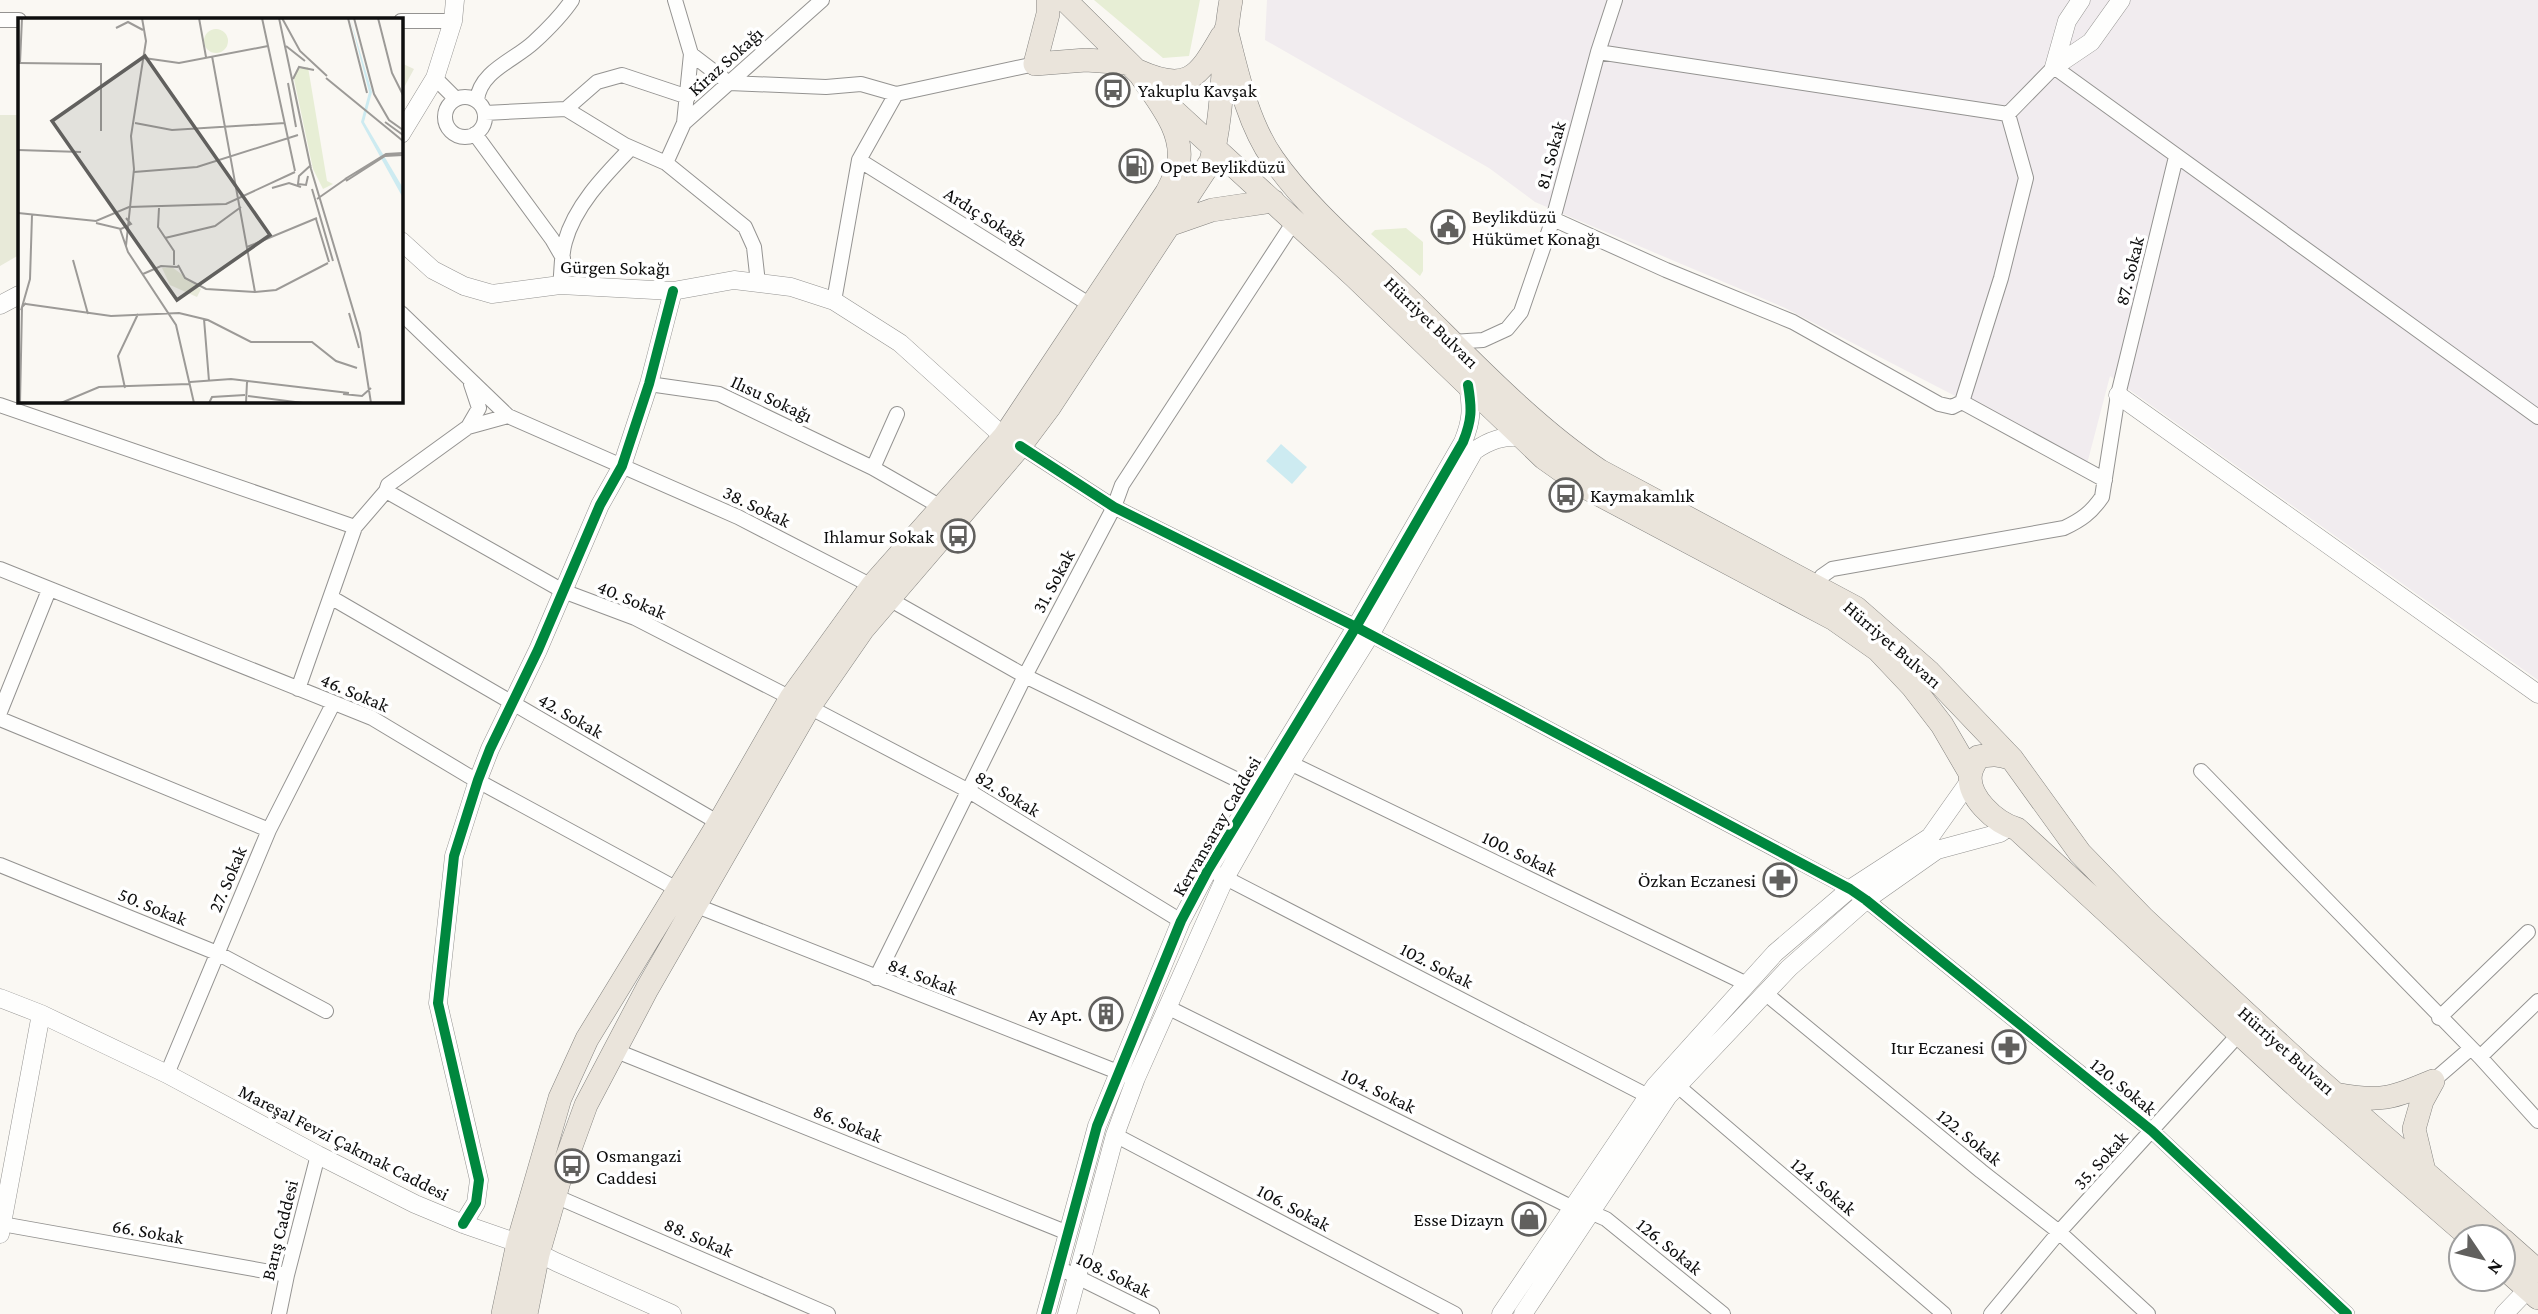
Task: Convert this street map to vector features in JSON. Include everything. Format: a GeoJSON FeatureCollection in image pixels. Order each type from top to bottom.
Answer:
{"type":"FeatureCollection","features":[{"type":"Feature","properties":{"kind":"main road"},"geometry":{"type":"LineString","coordinates":[[1048,0],[1048,14],[1035,64],[1086,61],[1133,67],[1161,81],[1180,82],[1206,65],[1226,29]]}},
{"type":"Feature","properties":{"kind":"main road","name":"Hürriyet Bulvarı"},"geometry":{"type":"LineString","coordinates":[[1065,0],[1177,115],[1295,220],[1544,458],[1585,487],[1834,619],[1878,650],[1942,725],[1971,776]]}},
{"type":"Feature","properties":{"kind":"main road"},"geometry":{"type":"LineString","coordinates":[[526,1314],[528,1248],[566,1086],[587,1039],[677,889],[800,703],[941,507],[1050,406],[1201,179],[1211,161],[1220,118],[1226,29],[1231,0]]}},
{"type":"Feature","properties":{"kind":"main road","name":"Hürriyet Bulvarı"},"geometry":{"type":"LineString","coordinates":[[1226,29],[1247,103],[1271,157],[1316,210],[1452,342],[1573,454],[1856,608],[1919,663],[2012,760],[2080,853],[2144,919],[2334,1094],[2483,1223]]}},
{"type":"Feature","properties":{"kind":"main road"},"geometry":{"type":"LineString","coordinates":[[880,592],[1012,442],[1092,306],[1167,192],[1178,169],[1178,135],[1133,67]]}},
{"type":"Feature","properties":{"kind":"main road"},"geometry":{"type":"LineString","coordinates":[[1169,226],[1212,210],[1272,201]]}},
{"type":"Feature","properties":{"kind":"main road"},"geometry":{"type":"LineString","coordinates":[[503,1314],[528,1248],[555,1196],[586,1105],[614,1049],[697,906],[800,703]]}},
{"type":"Feature","properties":{"kind":"main road"},"geometry":{"type":"LineString","coordinates":[[2012,760],[1990,754],[1978,757],[1971,776],[1974,791],[1987,811],[2013,828],[2031,806],[2030,783]]}},
{"type":"Feature","properties":{"kind":"main road","name":"Hürriyet Bulvarı"},"geometry":{"type":"LineString","coordinates":[[2013,828],[2239,1034],[2454,1223]]}},
{"type":"Feature","properties":{"kind":"main road"},"geometry":{"type":"LineString","coordinates":[[677,889],[697,906]]}},
{"type":"Feature","properties":{"kind":"main road"},"geometry":{"type":"LineString","coordinates":[[2334,1094],[2365,1100],[2395,1097],[2433,1082]]}},
{"type":"Feature","properties":{"kind":"main road"},"geometry":{"type":"LineString","coordinates":[[2424,1171],[2414,1129],[2422,1101],[2433,1082]]}},
{"type":"Feature","properties":{"kind":"main road","name":"Hürriyet Bulvarı"},"geometry":{"type":"LineString","coordinates":[[2517,1261],[2535,1286]]}},
{"type":"Feature","properties":{"kind":"main road"},"geometry":{"type":"LineString","coordinates":[[2517,1275],[2535,1286]]}},
{"type":"Feature","properties":{"kind":"street"},"geometry":{"type":"LineString","coordinates":[[402,132],[435,78],[453,21],[455,0]]}},
{"type":"Feature","properties":{"kind":"street"},"geometry":{"type":"LineString","coordinates":[[477,100],[467,97],[456,99],[447,108],[445,120],[455,135],[462,137],[475,134],[483,125],[485,113],[477,100],[478,91],[495,70],[533,43],[572,0]]}},
{"type":"Feature","properties":{"kind":"street"},"geometry":{"type":"LineString","coordinates":[[666,163],[684,123],[691,54],[675,0]]}},
{"type":"Feature","properties":{"kind":"street","name":"Kiraz Sokağı"},"geometry":{"type":"LineString","coordinates":[[684,123],[822,0]]}},
{"type":"Feature","properties":{"kind":"street","name":"81. Sokak"},"geometry":{"type":"LineString","coordinates":[[1452,342],[1483,340],[1507,328],[1521,312],[1553,219],[1598,52],[1615,0]]}},
{"type":"Feature","properties":{"kind":"street"},"geometry":{"type":"LineString","coordinates":[[2054,67],[2067,20],[2081,0]]}},
{"type":"Feature","properties":{"kind":"street"},"geometry":{"type":"LineString","coordinates":[[2008,114],[2054,67],[2091,42],[2121,0]]}},
{"type":"Feature","properties":{"kind":"street"},"geometry":{"type":"LineString","coordinates":[[0,20],[18,20]]}},
{"type":"Feature","properties":{"kind":"street"},"geometry":{"type":"LineString","coordinates":[[402,21],[453,21]]}},
{"type":"Feature","properties":{"kind":"street"},"geometry":{"type":"LineString","coordinates":[[1598,52],[2008,114]]}},
{"type":"Feature","properties":{"kind":"street"},"geometry":{"type":"LineString","coordinates":[[691,54],[729,83],[825,87],[861,84],[897,94],[1035,64]]}},
{"type":"Feature","properties":{"kind":"street"},"geometry":{"type":"LineString","coordinates":[[2054,67],[2538,417]]}},
{"type":"Feature","properties":{"kind":"street"},"geometry":{"type":"LineString","coordinates":[[566,109],[597,82],[622,75],[688,97]]}},
{"type":"Feature","properties":{"kind":"street"},"geometry":{"type":"LineString","coordinates":[[435,78],[456,99]]}},
{"type":"Feature","properties":{"kind":"street"},"geometry":{"type":"LineString","coordinates":[[834,301],[859,160],[897,94]]}},
{"type":"Feature","properties":{"kind":"street"},"geometry":{"type":"LineString","coordinates":[[485,113],[566,109],[632,148],[666,163],[745,227],[754,247],[758,283]]}},
{"type":"Feature","properties":{"kind":"street"},"geometry":{"type":"LineString","coordinates":[[1553,219],[1666,270],[1793,321],[1939,404],[1952,407],[1962,402],[2001,278],[2026,178],[2008,114]]}},
{"type":"Feature","properties":{"kind":"street"},"geometry":{"type":"LineString","coordinates":[[475,134],[563,258]]}},
{"type":"Feature","properties":{"kind":"street"},"geometry":{"type":"LineString","coordinates":[[560,285],[565,241],[585,200],[599,181],[632,148]]}},
{"type":"Feature","properties":{"kind":"street","name":"87. Sokak"},"geometry":{"type":"LineString","coordinates":[[1816,585],[1822,576],[1832,569],[2064,528],[2083,519],[2093,510],[2102,497],[2118,395],[2176,157]]}},
{"type":"Feature","properties":{"kind":"street","name":"Ardıç Sokağı"},"geometry":{"type":"LineString","coordinates":[[859,160],[1092,306]]}},
{"type":"Feature","properties":{"kind":"street","name":"31. Sokak"},"geometry":{"type":"LineString","coordinates":[[876,978],[1025,676],[1114,507],[1122,485],[1295,220]]}},
{"type":"Feature","properties":{"kind":"street","name":"Gürgen Sokağı"},"geometry":{"type":"LineString","coordinates":[[402,242],[433,270],[473,289],[492,294],[560,285],[673,291],[734,280],[791,287],[834,301],[900,343],[1012,442]]}},
{"type":"Feature","properties":{"kind":"street"},"geometry":{"type":"LineString","coordinates":[[0,294],[18,284]]}},
{"type":"Feature","properties":{"kind":"street"},"geometry":{"type":"LineString","coordinates":[[463,1224],[476,1203],[479,1180],[438,1003],[454,856],[478,780],[600,505],[622,466],[649,384],[673,291]]}},
{"type":"Feature","properties":{"kind":"street"},"geometry":{"type":"LineString","coordinates":[[0,306],[18,296]]}},
{"type":"Feature","properties":{"kind":"street","name":"38. Sokak"},"geometry":{"type":"LineString","coordinates":[[402,314],[508,416],[738,517],[880,592],[1025,676],[1258,790]]}},
{"type":"Feature","properties":{"kind":"street"},"geometry":{"type":"LineString","coordinates":[[468,427],[479,408],[469,380]]}},
{"type":"Feature","properties":{"kind":"street","name":"Ilısu Sokağı"},"geometry":{"type":"LineString","coordinates":[[649,384],[719,394],[873,468],[941,507]]}},
{"type":"Feature","properties":{"kind":"street","name":"Kervansaray Caddesi"},"geometry":{"type":"LineString","coordinates":[[1363,631],[1463,442],[1472,408],[1468,385]]}},
{"type":"Feature","properties":{"kind":"street"},"geometry":{"type":"LineString","coordinates":[[2118,395],[2538,694]]}},
{"type":"Feature","properties":{"kind":"street"},"geometry":{"type":"LineString","coordinates":[[1962,402],[2105,480]]}},
{"type":"Feature","properties":{"kind":"street"},"geometry":{"type":"LineString","coordinates":[[0,405],[355,527]]}},
{"type":"Feature","properties":{"kind":"street"},"geometry":{"type":"LineString","coordinates":[[873,468],[897,414]]}},
{"type":"Feature","properties":{"kind":"street"},"geometry":{"type":"LineString","coordinates":[[298,689],[355,527],[386,491],[388,485],[468,427],[508,416]]}},
{"type":"Feature","properties":{"kind":"street","name":"Kervansaray Caddesi"},"geometry":{"type":"LineString","coordinates":[[1067,1314],[1115,1135],[1136,1079],[1225,878],[1285,758],[1474,451],[1488,441],[1505,436],[1522,437]]}},
{"type":"Feature","properties":{"kind":"street"},"geometry":{"type":"LineString","coordinates":[[1012,442],[1114,507],[1363,631],[1850,889],[1866,900]]}},
{"type":"Feature","properties":{"kind":"street","name":"40. Sokak"},"geometry":{"type":"LineString","coordinates":[[386,491],[563,591],[635,618],[800,703]]}},
{"type":"Feature","properties":{"kind":"street","name":"46. Sokak"},"geometry":{"type":"LineString","coordinates":[[0,569],[373,719],[677,889]]}},
{"type":"Feature","properties":{"kind":"street"},"geometry":{"type":"LineString","coordinates":[[0,712],[49,590]]}},
{"type":"Feature","properties":{"kind":"street","name":"42. Sokak"},"geometry":{"type":"LineString","coordinates":[[332,597],[719,823]]}},
{"type":"Feature","properties":{"kind":"street","name":"82. Sokak"},"geometry":{"type":"LineString","coordinates":[[800,703],[969,791],[1181,921]]}},
{"type":"Feature","properties":{"kind":"street","name":"27. Sokak"},"geometry":{"type":"LineString","coordinates":[[167,1074],[269,830],[333,704]]}},
{"type":"Feature","properties":{"kind":"street"},"geometry":{"type":"LineString","coordinates":[[0,719],[269,830]]}},
{"type":"Feature","properties":{"kind":"street","name":"Kervansaray Caddesi"},"geometry":{"type":"LineString","coordinates":[[1046,1314],[1097,1126],[1181,921],[1208,870],[1258,790],[1285,758]]}},
{"type":"Feature","properties":{"kind":"street","name":"100. Sokak"},"geometry":{"type":"LineString","coordinates":[[1285,758],[1747,984]]}},
{"type":"Feature","properties":{"kind":"street"},"geometry":{"type":"LineString","coordinates":[[2201,771],[2538,1121]]}},
{"type":"Feature","properties":{"kind":"street"},"geometry":{"type":"LineString","coordinates":[[1513,1312],[1656,1100],[1661,1079],[1775,953],[1850,889],[1930,837],[1971,776]]}},
{"type":"Feature","properties":{"kind":"street"},"geometry":{"type":"LineString","coordinates":[[1656,1100],[1679,1087],[1765,993],[1866,900],[1937,850],[2013,828]]}},
{"type":"Feature","properties":{"kind":"street","name":"50. Sokak"},"geometry":{"type":"LineString","coordinates":[[0,865],[217,953],[326,1011]]}},
{"type":"Feature","properties":{"kind":"street","name":"102. Sokak"},"geometry":{"type":"LineString","coordinates":[[1208,870],[1656,1100]]}},
{"type":"Feature","properties":{"kind":"street","name":"120. Sokak"},"geometry":{"type":"LineString","coordinates":[[1866,900],[2152,1131],[2347,1314]]}},
{"type":"Feature","properties":{"kind":"street","name":"84. Sokak"},"geometry":{"type":"LineString","coordinates":[[697,906],[1136,1079]]}},
{"type":"Feature","properties":{"kind":"street"},"geometry":{"type":"LineString","coordinates":[[2439,1018],[2528,932]]}},
{"type":"Feature","properties":{"kind":"street"},"geometry":{"type":"LineString","coordinates":[[1747,984],[1765,993]]}},
{"type":"Feature","properties":{"kind":"street","name":"122. Sokak"},"geometry":{"type":"LineString","coordinates":[[1765,993],[2059,1232],[2148,1314]]}},
{"type":"Feature","properties":{"kind":"street","name":"Mareşal Fevzi Çakmak Caddesi"},"geometry":{"type":"LineString","coordinates":[[0,998],[41,1014],[167,1074],[318,1155],[463,1224],[528,1248],[672,1314]]}},
{"type":"Feature","properties":{"kind":"street"},"geometry":{"type":"LineString","coordinates":[[2433,1082],[2475,1053],[2538,1001]]}},
{"type":"Feature","properties":{"kind":"street","name":"104. Sokak"},"geometry":{"type":"LineString","coordinates":[[1167,1007],[1581,1210]]}},
{"type":"Feature","properties":{"kind":"street"},"geometry":{"type":"LineString","coordinates":[[1,1229],[6,1158],[41,1014]]}},
{"type":"Feature","properties":{"kind":"street","name":"35. Sokak"},"geometry":{"type":"LineString","coordinates":[[1991,1314],[2059,1232],[2239,1034]]}},
{"type":"Feature","properties":{"kind":"street","name":"86. Sokak"},"geometry":{"type":"LineString","coordinates":[[614,1049],[1068,1233]]}},
{"type":"Feature","properties":{"kind":"street"},"geometry":{"type":"LineString","coordinates":[[1661,1079],[1679,1087]]}},
{"type":"Feature","properties":{"kind":"street","name":"124. Sokak"},"geometry":{"type":"LineString","coordinates":[[1679,1087],[1944,1314]]}},
{"type":"Feature","properties":{"kind":"street","name":"106. Sokak"},"geometry":{"type":"LineString","coordinates":[[1115,1135],[1455,1314]]}},
{"type":"Feature","properties":{"kind":"street","name":"Barış Caddesi"},"geometry":{"type":"LineString","coordinates":[[279,1314],[318,1155]]}},
{"type":"Feature","properties":{"kind":"street","name":"88. Sokak"},"geometry":{"type":"LineString","coordinates":[[555,1196],[828,1314]]}},
{"type":"Feature","properties":{"kind":"street","name":"126. Sokak"},"geometry":{"type":"LineString","coordinates":[[1581,1210],[1606,1219],[1723,1314]]}},
{"type":"Feature","properties":{"kind":"street","name":"66. Sokak"},"geometry":{"type":"LineString","coordinates":[[1,1229],[287,1275]]}},
{"type":"Feature","properties":{"kind":"street","name":"108. Sokak"},"geometry":{"type":"LineString","coordinates":[[1059,1268],[1152,1314]]}},
{"type":"Feature","properties":{"kind":"street"},"geometry":{"type":"LineString","coordinates":[[2504,1314],[2535,1286]]}},
{"type":"Feature","properties":{"kind":"shaded area"},"geometry":{"type":"Polygon","coordinates":[[[1267,0],[2538,0],[2538,680],[2110,376],[2087,464],[1783,307],[1535,202],[1489,168],[1265,40],[1267,0]]]}},
{"type":"Feature","properties":{"kind":"green space"},"geometry":{"type":"Polygon","coordinates":[[[1094,0],[1200,0],[1189,56],[1163,58],[1094,0]]]}},
{"type":"Feature","properties":{"kind":"green space"},"geometry":{"type":"Polygon","coordinates":[[[402,63],[414,69],[402,91],[402,63]]]}},
{"type":"Feature","properties":{"kind":"green space"},"geometry":{"type":"Polygon","coordinates":[[[0,115],[18,115],[18,256],[0,266],[0,115]]]}},
{"type":"Feature","properties":{"kind":"green space"},"geometry":{"type":"Polygon","coordinates":[[[1406,228],[1423,242],[1423,271],[1420,276],[1371,234],[1375,230],[1406,228]]]}},
{"type":"Feature","properties":{"kind":"water"},"geometry":{"type":"Polygon","coordinates":[[[1281,444],[1307,467],[1292,484],[1266,461],[1281,444]]]}},
{"type":"Feature","properties":{"kind":"cycle path"},"geometry":{"type":"LineString","coordinates":[[463,1224],[476,1203],[479,1180],[438,1003],[454,856],[490,749],[538,650],[600,505],[622,466],[649,384],[673,291]]}},
{"type":"Feature","properties":{"kind":"cycle path"},"geometry":{"type":"LineString","coordinates":[[1046,1314],[1097,1126],[1181,921],[1208,870],[1356,627],[1463,442],[1470,414],[1468,385]]}},
{"type":"Feature","properties":{"kind":"cycle path"},"geometry":{"type":"LineString","coordinates":[[1020,446],[1114,507],[1356,627],[1850,889],[2152,1131],[2347,1314]]}},
{"type":"Feature","properties":{"kind":"place","name":"Yakuplu Kavşak"},"geometry":{"type":"Point","coordinates":[1113,90]}},
{"type":"Feature","properties":{"kind":"place","name":"Opet Beylikdüzü"},"geometry":{"type":"Point","coordinates":[1136,166]}},
{"type":"Feature","properties":{"kind":"place","name":"Beylikdüzü Hükümet Konağı"},"geometry":{"type":"Point","coordinates":[1448,227]}},
{"type":"Feature","properties":{"kind":"place","name":"Kaymakamlık"},"geometry":{"type":"Point","coordinates":[1566,495]}},
{"type":"Feature","properties":{"kind":"place","name":"Ihlamur Sokak"},"geometry":{"type":"Point","coordinates":[958,536]}},
{"type":"Feature","properties":{"kind":"place","name":"Özkan Eczanesi"},"geometry":{"type":"Point","coordinates":[1780,880]}},
{"type":"Feature","properties":{"kind":"place","name":"Ay Apt."},"geometry":{"type":"Point","coordinates":[1106,1014]}},
{"type":"Feature","properties":{"kind":"place","name":"Itır Eczanesi"},"geometry":{"type":"Point","coordinates":[2009,1047]}},
{"type":"Feature","properties":{"kind":"place","name":"Osmangazi Caddesi"},"geometry":{"type":"Point","coordinates":[572,1166]}},
{"type":"Feature","properties":{"kind":"place","name":"Esse Dizayn"},"geometry":{"type":"Point","coordinates":[1529,1219]}}]}
